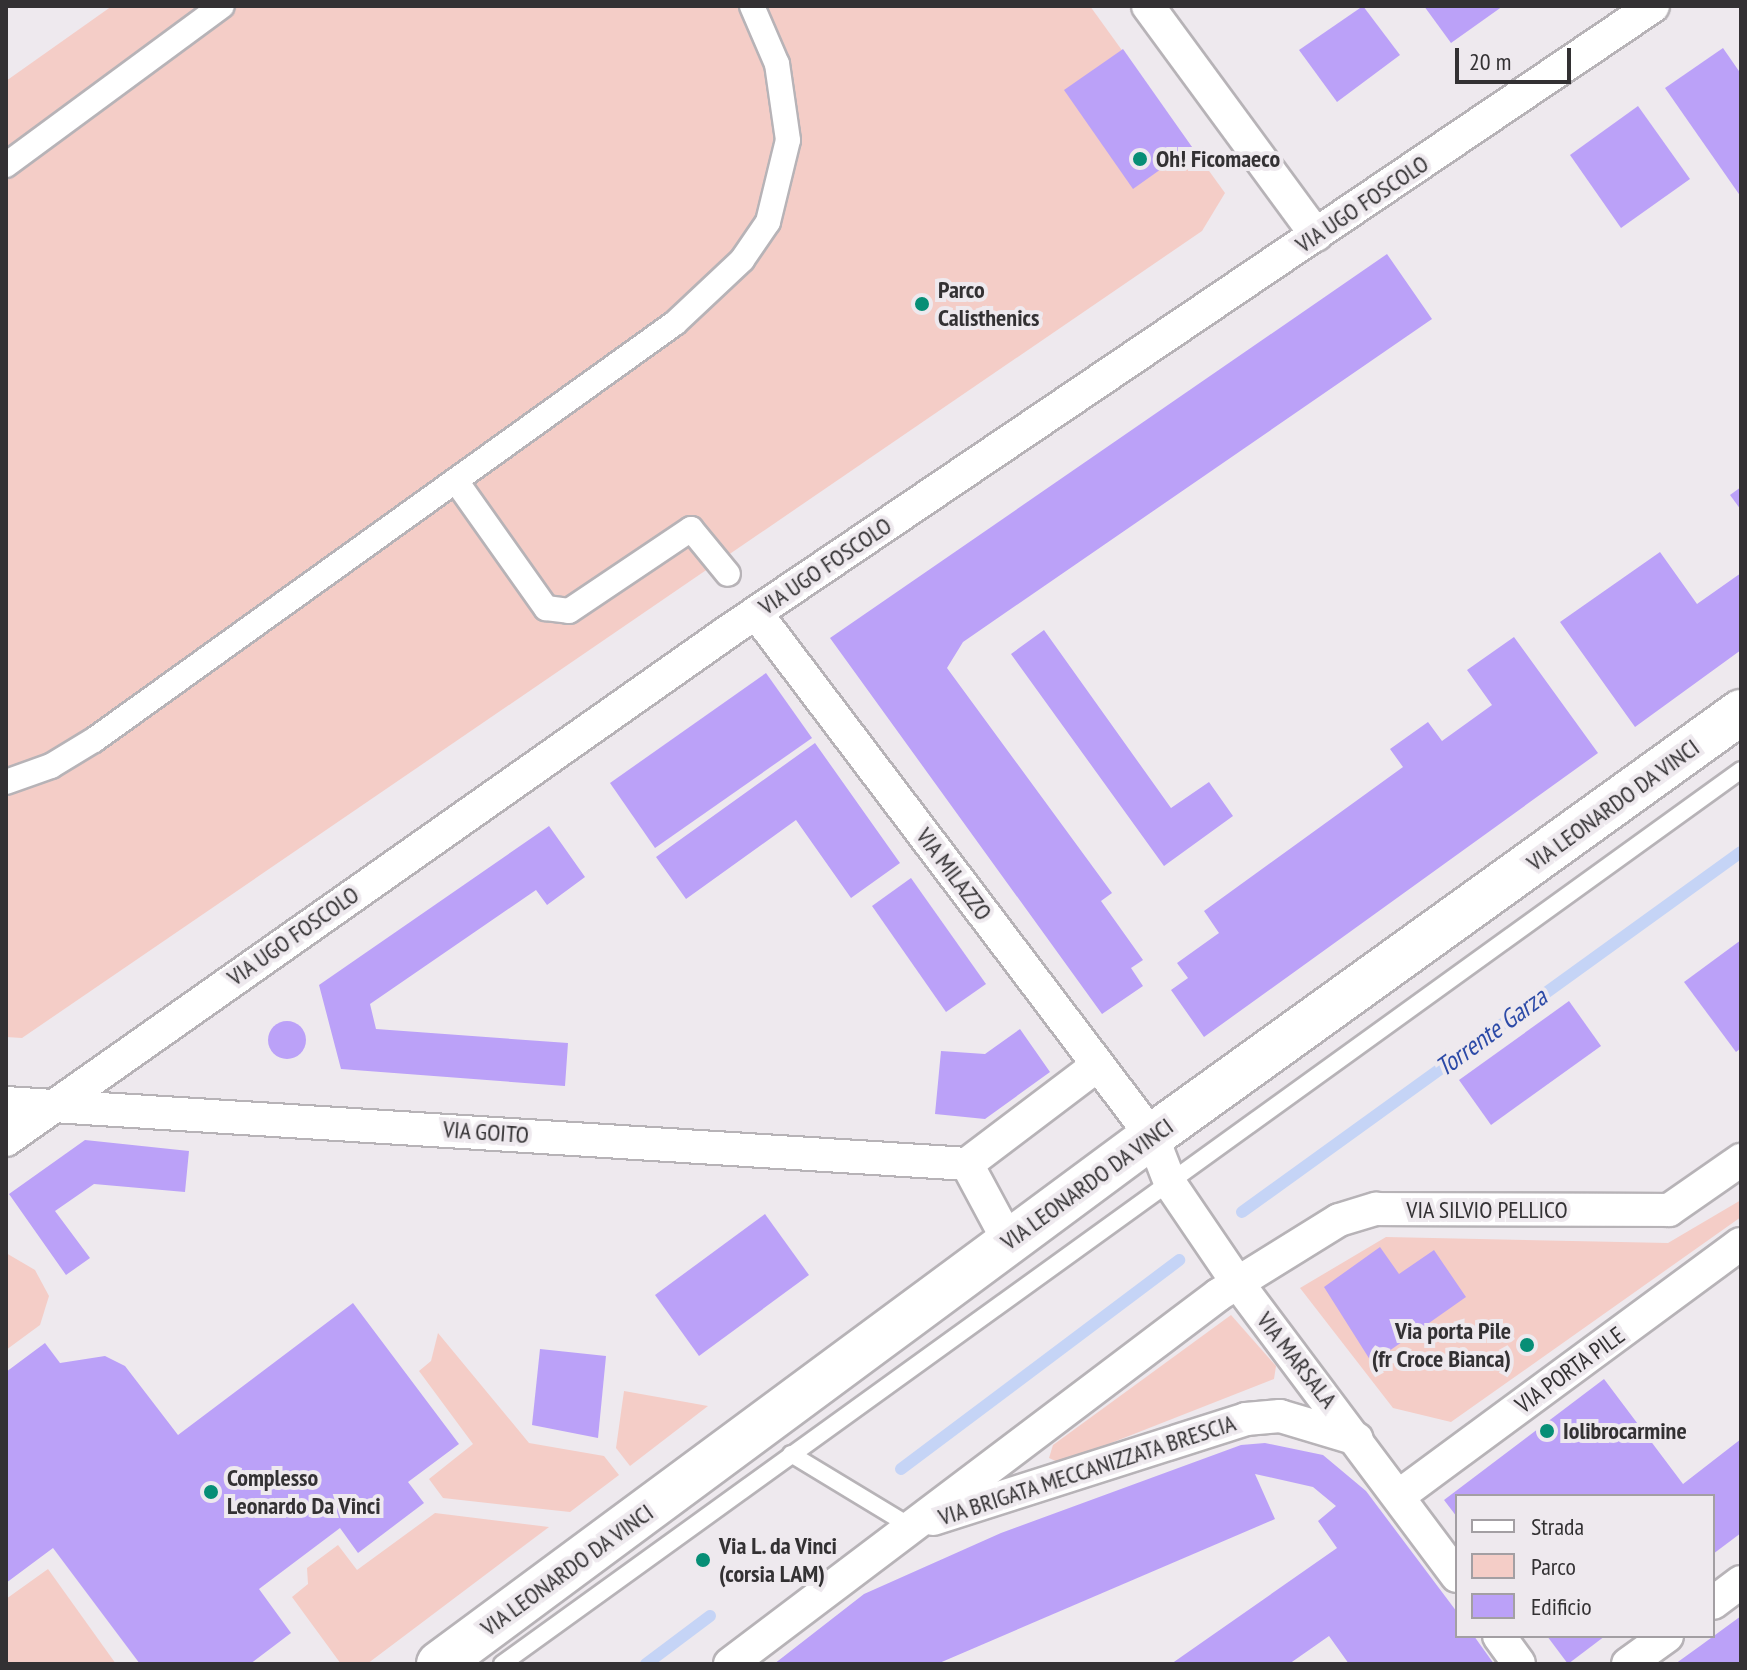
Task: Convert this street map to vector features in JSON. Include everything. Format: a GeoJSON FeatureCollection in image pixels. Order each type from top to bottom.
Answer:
{"type":"FeatureCollection","features":[{"type":"Feature","properties":{"kind":"main road","name":"VIA LEONARDO DA VINCI"},"geometry":{"type":"LineString","coordinates":[[439,1664],[1152,1136],[1741,712]]}},
{"type":"Feature","properties":{"kind":"street"},"geometry":{"type":"LineString","coordinates":[[6,165],[222,6]]}},
{"type":"Feature","properties":{"kind":"street"},"geometry":{"type":"LineString","coordinates":[[6,782],[51,766],[94,740],[675,323],[742,260],[768,222],[783,179],[785,99],[752,6]]}},
{"type":"Feature","properties":{"kind":"street"},"geometry":{"type":"LineString","coordinates":[[1148,6],[1316,235]]}},
{"type":"Feature","properties":{"kind":"street","name":"VIA UGO FOSCOLO"},"geometry":{"type":"LineString","coordinates":[[6,1140],[756,613],[1653,6]]}},
{"type":"Feature","properties":{"kind":"street"},"geometry":{"type":"LineString","coordinates":[[456,481],[546,608],[569,611],[691,529],[728,574]]}},
{"type":"Feature","properties":{"kind":"street","name":"VIA MILAZZO"},"geometry":{"type":"LineString","coordinates":[[756,613],[1152,1136]]}},
{"type":"Feature","properties":{"kind":"street"},"geometry":{"type":"LineString","coordinates":[[1009,1242],[967,1164],[1098,1065]]}},
{"type":"Feature","properties":{"kind":"street","name":"VIA GOITO"},"geometry":{"type":"LineString","coordinates":[[6,1103],[967,1164]]}},
{"type":"Feature","properties":{"kind":"street","name":"VIA MARSALA"},"geometry":{"type":"LineString","coordinates":[[1152,1136],[1171,1185],[1237,1282],[1400,1495],[1455,1573]]}},
{"type":"Feature","properties":{"kind":"street","name":"VIA SILVIO PELLICO"},"geometry":{"type":"LineString","coordinates":[[1237,1282],[1357,1212],[1669,1210],[1741,1160]]}},
{"type":"Feature","properties":{"kind":"street","name":"VIA PORTA PILE"},"geometry":{"type":"LineString","coordinates":[[1400,1495],[1736,1260]]}},
{"type":"Feature","properties":{"kind":"street","name":"VIA BRIGATA MECCANIZZATA BRESCIA"},"geometry":{"type":"LineString","coordinates":[[730,1664],[1237,1282]]}},
{"type":"Feature","properties":{"kind":"street","name":"VIA BRIGATA MECCANIZZATA BRESCIA"},"geometry":{"type":"LineString","coordinates":[[910,1526],[1246,1419],[1280,1416],[1357,1439]]}},
{"type":"Feature","properties":{"kind":"street"},"geometry":{"type":"LineString","coordinates":[[1715,1602],[1741,1582]]}},
{"type":"Feature","properties":{"kind":"street"},"geometry":{"type":"LineString","coordinates":[[1500,1638],[1519,1664]]}},
{"type":"Feature","properties":{"kind":"street"},"geometry":{"type":"LineString","coordinates":[[1628,1664],[1664,1638]]}},
{"type":"Feature","properties":{"kind":"lane"},"geometry":{"type":"LineString","coordinates":[[502,1664],[791,1454],[1171,1185],[1741,770]]}},
{"type":"Feature","properties":{"kind":"lane"},"geometry":{"type":"LineString","coordinates":[[791,1454],[910,1526]]}},
{"type":"Feature","properties":{"kind":"green space"},"geometry":{"type":"Polygon","coordinates":[[[112,6],[1090,6],[1225,193],[1202,231],[22,1038],[6,1037],[6,81],[112,6]]]}},
{"type":"Feature","properties":{"kind":"green space"},"geometry":{"type":"Polygon","coordinates":[[[1741,1200],[1741,1217],[1451,1422],[1393,1408],[1300,1288],[1386,1237],[1668,1243],[1741,1200]]]}},
{"type":"Feature","properties":{"kind":"green space"},"geometry":{"type":"Polygon","coordinates":[[[6,1253],[35,1270],[49,1296],[40,1325],[6,1350],[6,1253]]]}},
{"type":"Feature","properties":{"kind":"green space"},"geometry":{"type":"Polygon","coordinates":[[[1231,1315],[1276,1366],[1274,1379],[1060,1463],[1049,1458],[1053,1445],[1231,1315]]]}},
{"type":"Feature","properties":{"kind":"green space"},"geometry":{"type":"Polygon","coordinates":[[[438,1333],[529,1443],[604,1456],[619,1475],[570,1512],[443,1498],[429,1479],[473,1444],[419,1371],[431,1361],[438,1333]]]}},
{"type":"Feature","properties":{"kind":"green space"},"geometry":{"type":"Polygon","coordinates":[[[624,1391],[708,1406],[630,1466],[616,1448],[624,1391]]]}},
{"type":"Feature","properties":{"kind":"green space"},"geometry":{"type":"Polygon","coordinates":[[[435,1513],[549,1527],[367,1664],[341,1664],[292,1597],[308,1584],[307,1568],[338,1545],[357,1570],[435,1513]]]}},
{"type":"Feature","properties":{"kind":"green space"},"geometry":{"type":"Polygon","coordinates":[[[48,1569],[116,1664],[6,1664],[6,1599],[48,1569]]]}},
{"type":"Feature","properties":{"kind":"building"},"geometry":{"type":"Polygon","coordinates":[[[1363,6],[1400,55],[1337,102],[1299,50],[1363,6]]]}},
{"type":"Feature","properties":{"kind":"building"},"geometry":{"type":"Polygon","coordinates":[[[1424,6],[1503,6],[1451,43],[1424,6]]]}},
{"type":"Feature","properties":{"kind":"building"},"geometry":{"type":"Polygon","coordinates":[[[1723,48],[1741,74],[1741,197],[1665,88],[1723,48]]]}},
{"type":"Feature","properties":{"kind":"building"},"geometry":{"type":"Polygon","coordinates":[[[1123,49],[1192,147],[1133,189],[1064,90],[1123,49]]]}},
{"type":"Feature","properties":{"kind":"building"},"geometry":{"type":"Polygon","coordinates":[[[1638,106],[1690,179],[1621,228],[1570,155],[1638,106]]]}},
{"type":"Feature","properties":{"kind":"building"},"geometry":{"type":"Polygon","coordinates":[[[1387,254],[1432,319],[963,642],[947,668],[1112,893],[1101,901],[1143,960],[1131,968],[1143,986],[1102,1014],[830,638],[1387,254]]]}},
{"type":"Feature","properties":{"kind":"building"},"geometry":{"type":"Polygon","coordinates":[[[1741,487],[1741,510],[1730,495],[1741,487]]]}},
{"type":"Feature","properties":{"kind":"building"},"geometry":{"type":"Polygon","coordinates":[[[1660,552],[1697,604],[1741,573],[1741,650],[1635,727],[1560,622],[1660,552]]]}},
{"type":"Feature","properties":{"kind":"building"},"geometry":{"type":"Polygon","coordinates":[[[1044,630],[1171,808],[1209,782],[1233,816],[1164,866],[1011,654],[1044,630]]]}},
{"type":"Feature","properties":{"kind":"building"},"geometry":{"type":"Polygon","coordinates":[[[1514,637],[1598,753],[1204,1037],[1171,990],[1188,978],[1177,963],[1219,933],[1204,911],[1403,767],[1390,749],[1428,722],[1442,741],[1492,705],[1467,670],[1514,637]]]}},
{"type":"Feature","properties":{"kind":"building"},"geometry":{"type":"Polygon","coordinates":[[[766,673],[812,738],[655,848],[610,783],[766,673]]]}},
{"type":"Feature","properties":{"kind":"building"},"geometry":{"type":"Polygon","coordinates":[[[815,743],[900,863],[851,898],[796,820],[686,899],[656,857],[815,743]]]}},
{"type":"Feature","properties":{"kind":"building"},"geometry":{"type":"Polygon","coordinates":[[[549,826],[585,877],[547,905],[536,890],[370,1004],[376,1029],[568,1043],[565,1086],[341,1069],[319,985],[549,826]]]}},
{"type":"Feature","properties":{"kind":"building"},"geometry":{"type":"Polygon","coordinates":[[[911,878],[986,984],[946,1012],[872,906],[911,878]]]}},
{"type":"Feature","properties":{"kind":"building"},"geometry":{"type":"Polygon","coordinates":[[[1741,940],[1741,1048],[1736,1052],[1684,982],[1741,940]]]}},
{"type":"Feature","properties":{"kind":"building"},"geometry":{"type":"Polygon","coordinates":[[[1569,1001],[1601,1046],[1491,1125],[1459,1080],[1569,1001]]]}},
{"type":"Feature","properties":{"kind":"building"},"geometry":{"type":"Polygon","coordinates":[[[287,1021],[301,1026],[306,1040],[301,1054],[287,1059],[273,1054],[268,1040],[273,1026],[287,1021]]]}},
{"type":"Feature","properties":{"kind":"building"},"geometry":{"type":"Polygon","coordinates":[[[1020,1029],[1050,1072],[985,1119],[935,1114],[941,1051],[985,1054],[1020,1029]]]}},
{"type":"Feature","properties":{"kind":"building"},"geometry":{"type":"Polygon","coordinates":[[[85,1140],[189,1151],[185,1192],[94,1184],[55,1211],[90,1258],[66,1275],[9,1194],[85,1140]]]}},
{"type":"Feature","properties":{"kind":"building"},"geometry":{"type":"Polygon","coordinates":[[[765,1214],[809,1275],[699,1356],[655,1295],[765,1214]]]}},
{"type":"Feature","properties":{"kind":"building"},"geometry":{"type":"Polygon","coordinates":[[[1380,1247],[1399,1274],[1434,1250],[1466,1297],[1372,1363],[1324,1287],[1380,1247]]]}},
{"type":"Feature","properties":{"kind":"building","name":"Complesso Leonardo Da Vinci"},"geometry":{"type":"Polygon","coordinates":[[[353,1303],[459,1444],[408,1482],[424,1503],[358,1553],[340,1528],[259,1589],[291,1633],[250,1664],[140,1664],[53,1548],[6,1583],[6,1372],[45,1343],[60,1363],[105,1356],[125,1366],[178,1435],[353,1303]]]}},
{"type":"Feature","properties":{"kind":"building"},"geometry":{"type":"Polygon","coordinates":[[[540,1349],[606,1356],[598,1438],[532,1425],[540,1349]]]}},
{"type":"Feature","properties":{"kind":"building"},"geometry":{"type":"Polygon","coordinates":[[[1604,1379],[1683,1484],[1741,1439],[1741,1533],[1715,1552],[1715,1494],[1455,1494],[1455,1514],[1444,1500],[1604,1379]]]}},
{"type":"Feature","properties":{"kind":"building"},"geometry":{"type":"Polygon","coordinates":[[[1265,1443],[1323,1455],[1366,1491],[1455,1609],[1455,1638],[1475,1638],[1494,1664],[1349,1664],[1329,1636],[1289,1664],[1171,1664],[1337,1548],[1318,1521],[1336,1506],[1313,1487],[1255,1474],[1275,1519],[937,1664],[774,1664],[864,1594],[1001,1533],[1241,1445],[1265,1443]]]}},
{"type":"Feature","properties":{"kind":"building"},"geometry":{"type":"Polygon","coordinates":[[[1741,1616],[1741,1664],[1675,1664],[1715,1638],[1741,1616]]]}},
{"type":"Feature","properties":{"kind":"building"},"geometry":{"type":"Polygon","coordinates":[[[1548,1638],[1602,1638],[1568,1664],[1548,1638]]]}},
{"type":"Feature","properties":{"kind":"waterway","name":"Torrente Garza"},"geometry":{"type":"LineString","coordinates":[[1242,1212],[1741,852]]}},
{"type":"Feature","properties":{"kind":"waterway","name":"Torrente Garza"},"geometry":{"type":"LineString","coordinates":[[901,1469],[1179,1260]]}},
{"type":"Feature","properties":{"kind":"waterway","name":"Torrente Garza"},"geometry":{"type":"LineString","coordinates":[[646,1664],[710,1616]]}},
{"type":"Feature","properties":{"kind":"place","name":"Oh! Ficomaeco"},"geometry":{"type":"Point","coordinates":[1140,159]}},
{"type":"Feature","properties":{"kind":"place","name":"Parco Calisthenics"},"geometry":{"type":"Point","coordinates":[922,304]}},
{"type":"Feature","properties":{"kind":"place","name":"Via porta Pile (fr Croce Bianca)"},"geometry":{"type":"Point","coordinates":[1527,1345]}},
{"type":"Feature","properties":{"kind":"place","name":"Iolibrocarmine"},"geometry":{"type":"Point","coordinates":[1547,1431]}},
{"type":"Feature","properties":{"kind":"place","name":"Complesso Leonardo Da Vinci"},"geometry":{"type":"Point","coordinates":[211,1492]}},
{"type":"Feature","properties":{"kind":"place","name":"Via L. da Vinci (corsia LAM)"},"geometry":{"type":"Point","coordinates":[703,1560]}}]}
